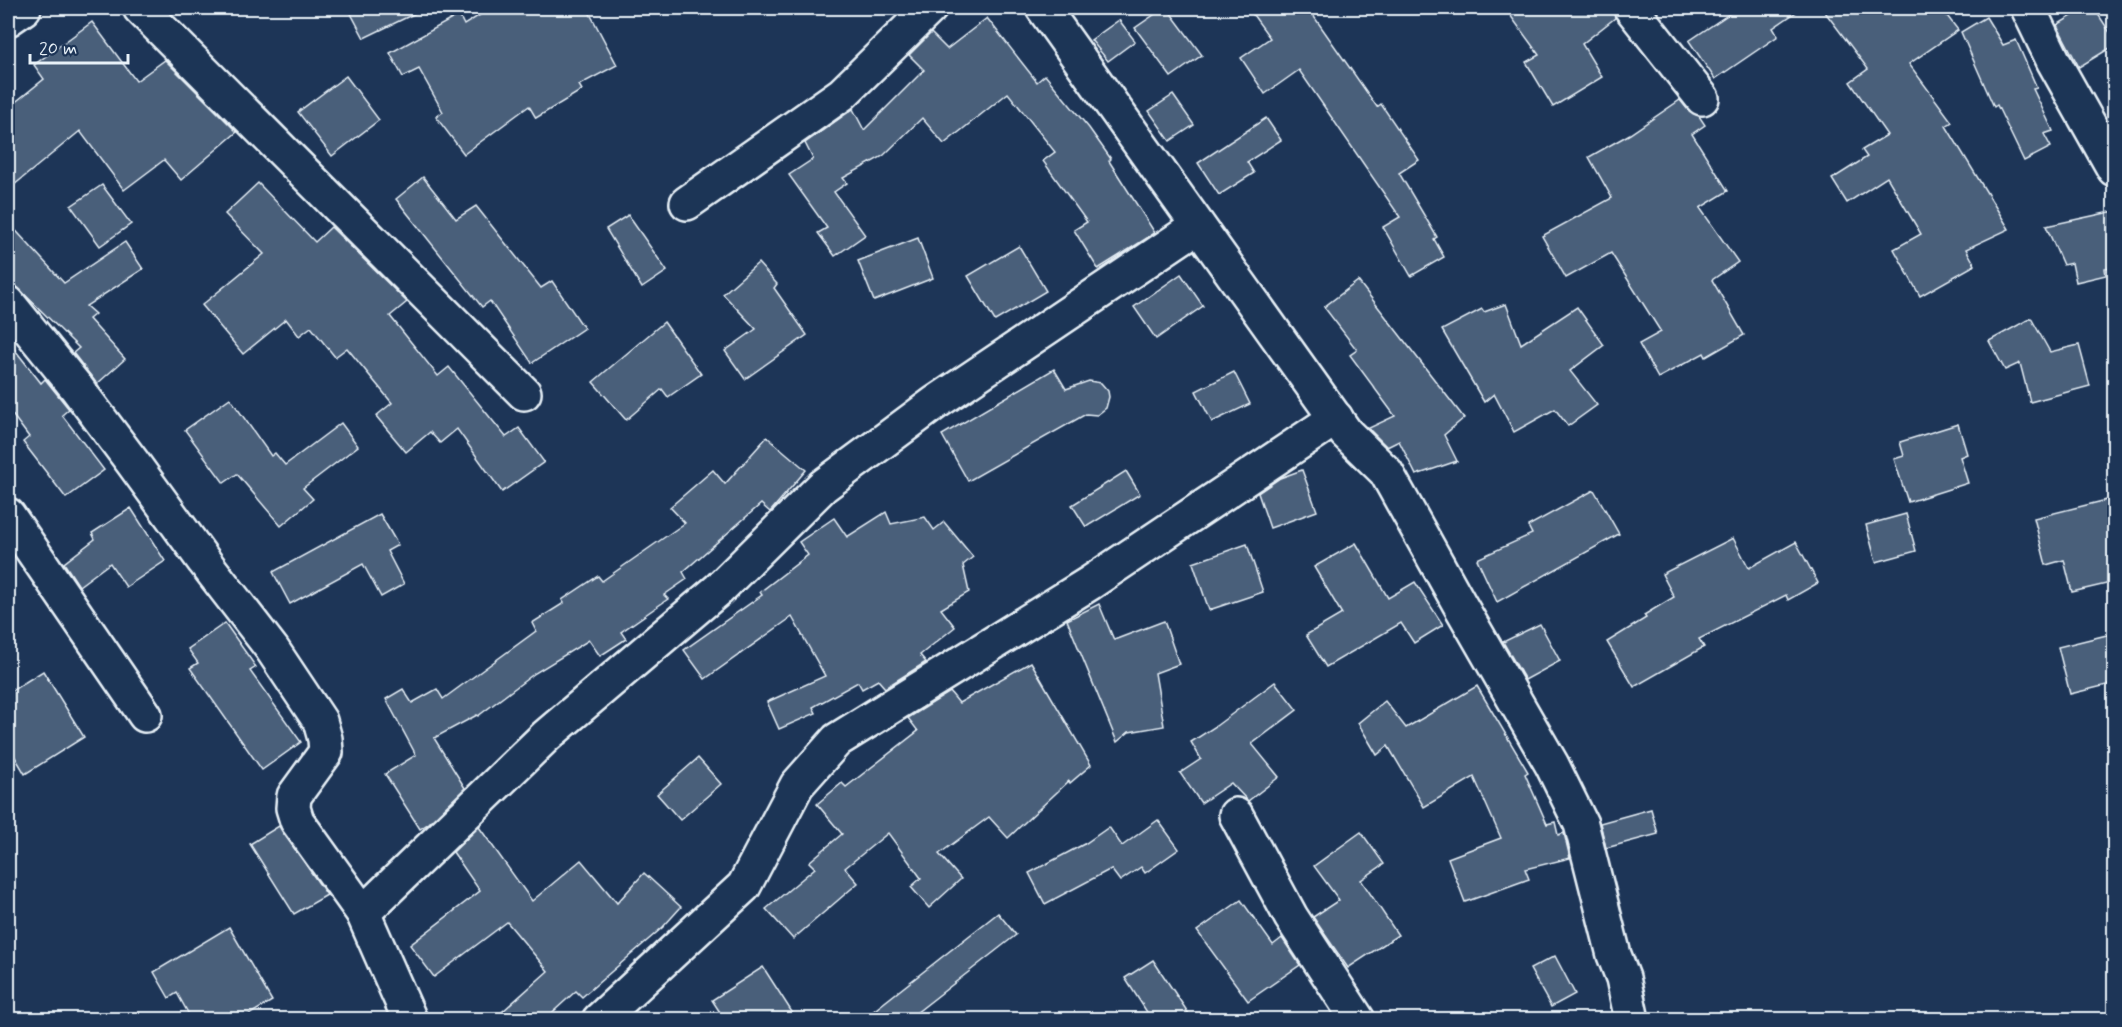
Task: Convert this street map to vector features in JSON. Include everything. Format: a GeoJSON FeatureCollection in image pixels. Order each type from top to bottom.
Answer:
{"type":"FeatureCollection","features":[{"type":"Feature","properties":{"kind":"street"},"geometry":{"type":"LineString","coordinates":[[8,19],[24,8]]}},
{"type":"Feature","properties":{"kind":"street"},"geometry":{"type":"LineString","coordinates":[[140,8],[524,393]]}},
{"type":"Feature","properties":{"kind":"street"},"geometry":{"type":"LineString","coordinates":[[687,203],[842,94],[930,8]]}},
{"type":"Feature","properties":{"kind":"street"},"geometry":{"type":"LineString","coordinates":[[1043,8],[1346,433],[1386,472],[1552,765],[1581,824],[1614,955],[1623,978],[1632,1020]]}},
{"type":"Feature","properties":{"kind":"street"},"geometry":{"type":"LineString","coordinates":[[1631,8],[1702,98]]}},
{"type":"Feature","properties":{"kind":"street"},"geometry":{"type":"LineString","coordinates":[[2028,8],[2054,62],[2115,169]]}},
{"type":"Feature","properties":{"kind":"street"},"geometry":{"type":"LineString","coordinates":[[363,913],[546,736],[719,589],[823,486],[936,403],[1198,226]]}},
{"type":"Feature","properties":{"kind":"street"},"geometry":{"type":"LineString","coordinates":[[8,303],[133,462],[204,561],[272,649],[320,721],[326,752],[294,796],[293,808],[297,821],[363,913],[410,1020]]}},
{"type":"Feature","properties":{"kind":"street"},"geometry":{"type":"LineString","coordinates":[[599,1020],[744,886],[797,785],[837,740],[1090,583],[1336,418]]}},
{"type":"Feature","properties":{"kind":"street"},"geometry":{"type":"LineString","coordinates":[[8,515],[145,715]]}},
{"type":"Feature","properties":{"kind":"street"},"geometry":{"type":"LineString","coordinates":[[1236,815],[1292,917],[1358,1020]]}},
{"type":"Feature","properties":{"kind":"building"},"geometry":{"type":"Polygon","coordinates":[[[348,8],[426,8],[364,38],[348,8]]]}},
{"type":"Feature","properties":{"kind":"building"},"geometry":{"type":"Polygon","coordinates":[[[491,8],[587,8],[617,65],[579,85],[582,90],[536,118],[529,106],[464,154],[436,117],[443,112],[419,69],[403,77],[390,53],[459,15],[464,25],[491,8]]]}},
{"type":"Feature","properties":{"kind":"building"},"geometry":{"type":"Polygon","coordinates":[[[1167,8],[1202,55],[1171,77],[1135,28],[1167,8]]]}},
{"type":"Feature","properties":{"kind":"building"},"geometry":{"type":"Polygon","coordinates":[[[1248,8],[1308,8],[1377,107],[1381,104],[1419,160],[1399,173],[1437,237],[1434,239],[1444,257],[1411,276],[1383,227],[1400,217],[1299,70],[1265,94],[1241,58],[1270,38],[1248,8]]]}},
{"type":"Feature","properties":{"kind":"building"},"geometry":{"type":"Polygon","coordinates":[[[1505,8],[1613,8],[1615,18],[1582,44],[1602,77],[1553,107],[1526,62],[1539,55],[1505,8]]]}},
{"type":"Feature","properties":{"kind":"building"},"geometry":{"type":"Polygon","coordinates":[[[1738,8],[1802,8],[1773,28],[1778,36],[1715,79],[1689,41],[1738,8]]]}},
{"type":"Feature","properties":{"kind":"building"},"geometry":{"type":"Polygon","coordinates":[[[1822,8],[1941,8],[1958,30],[1909,64],[1952,122],[1946,126],[2009,229],[1966,249],[1975,265],[1920,296],[1894,249],[1921,234],[1887,177],[1847,203],[1832,179],[1867,157],[1862,150],[1887,135],[1850,82],[1868,69],[1822,8]]]}},
{"type":"Feature","properties":{"kind":"building"},"geometry":{"type":"Polygon","coordinates":[[[2085,8],[2094,8],[2115,40],[2115,45],[2079,67],[2057,25],[2085,8]]]}},
{"type":"Feature","properties":{"kind":"building"},"geometry":{"type":"Polygon","coordinates":[[[1986,17],[2003,45],[2016,40],[2037,88],[2033,89],[2053,131],[2044,134],[2051,147],[2024,161],[1997,105],[1994,107],[1961,32],[1986,17]]]}},
{"type":"Feature","properties":{"kind":"building"},"geometry":{"type":"Polygon","coordinates":[[[987,18],[1037,82],[1045,75],[1089,128],[1111,159],[1109,161],[1155,233],[1098,269],[1074,230],[1087,222],[1043,161],[1055,152],[1008,93],[944,144],[922,118],[883,156],[843,178],[847,183],[834,192],[865,235],[835,256],[818,233],[827,228],[789,175],[813,159],[805,143],[853,109],[864,130],[924,70],[909,55],[931,33],[947,49],[987,18]]]}},
{"type":"Feature","properties":{"kind":"building"},"geometry":{"type":"Polygon","coordinates":[[[1119,20],[1135,41],[1108,61],[1091,40],[1119,20]]]}},
{"type":"Feature","properties":{"kind":"building"},"geometry":{"type":"Polygon","coordinates":[[[92,22],[136,81],[165,60],[237,132],[181,180],[164,160],[124,190],[80,131],[8,190],[8,108],[44,79],[34,65],[92,22]]]}},
{"type":"Feature","properties":{"kind":"building"},"geometry":{"type":"Polygon","coordinates":[[[346,76],[379,120],[332,156],[298,112],[346,76]]]}},
{"type":"Feature","properties":{"kind":"building"},"geometry":{"type":"Polygon","coordinates":[[[1173,95],[1194,125],[1170,141],[1149,111],[1173,95]]]}},
{"type":"Feature","properties":{"kind":"building"},"geometry":{"type":"Polygon","coordinates":[[[1680,100],[1688,110],[1699,116],[1705,125],[1692,134],[1728,191],[1700,208],[1738,262],[1712,280],[1744,335],[1706,357],[1704,353],[1658,378],[1639,344],[1661,332],[1611,253],[1566,278],[1542,236],[1612,198],[1589,157],[1630,134],[1680,100]]]}},
{"type":"Feature","properties":{"kind":"building"},"geometry":{"type":"Polygon","coordinates":[[[1266,118],[1281,140],[1247,162],[1254,173],[1219,195],[1198,163],[1266,118]]]}},
{"type":"Feature","properties":{"kind":"building"},"geometry":{"type":"Polygon","coordinates":[[[423,177],[456,219],[476,206],[541,288],[552,281],[584,328],[532,363],[490,301],[482,307],[396,199],[423,177]]]}},
{"type":"Feature","properties":{"kind":"building"},"geometry":{"type":"Polygon","coordinates":[[[258,183],[315,242],[331,227],[407,302],[390,316],[438,376],[449,367],[506,437],[519,428],[544,462],[502,492],[457,429],[440,443],[430,432],[406,452],[376,416],[392,403],[347,348],[335,357],[311,327],[299,336],[286,319],[243,354],[202,305],[264,254],[225,214],[258,183]]]}},
{"type":"Feature","properties":{"kind":"building"},"geometry":{"type":"Polygon","coordinates":[[[102,185],[131,224],[100,246],[71,206],[102,185]]]}},
{"type":"Feature","properties":{"kind":"building"},"geometry":{"type":"Polygon","coordinates":[[[2115,211],[2115,266],[2105,268],[2106,275],[2076,282],[2072,263],[2063,265],[2046,226],[2115,211]]]}},
{"type":"Feature","properties":{"kind":"building"},"geometry":{"type":"Polygon","coordinates":[[[628,215],[667,271],[642,288],[606,229],[628,215]]]}},
{"type":"Feature","properties":{"kind":"building"},"geometry":{"type":"Polygon","coordinates":[[[8,222],[64,283],[125,242],[143,269],[86,306],[95,314],[89,319],[125,359],[97,384],[73,353],[79,348],[8,278],[8,222]]]}},
{"type":"Feature","properties":{"kind":"building"},"geometry":{"type":"Polygon","coordinates":[[[918,238],[933,278],[874,301],[858,261],[918,238]]]}},
{"type":"Feature","properties":{"kind":"building"},"geometry":{"type":"Polygon","coordinates":[[[1019,246],[1046,291],[995,321],[968,276],[1019,246]]]}},
{"type":"Feature","properties":{"kind":"building"},"geometry":{"type":"Polygon","coordinates":[[[758,263],[777,284],[774,288],[807,335],[745,379],[725,351],[756,329],[723,294],[758,263]]]}},
{"type":"Feature","properties":{"kind":"building"},"geometry":{"type":"Polygon","coordinates":[[[1181,274],[1203,306],[1156,339],[1134,307],[1181,274]]]}},
{"type":"Feature","properties":{"kind":"building"},"geometry":{"type":"Polygon","coordinates":[[[1358,281],[1464,418],[1444,435],[1457,461],[1416,475],[1399,441],[1387,447],[1370,430],[1369,428],[1395,416],[1350,355],[1357,350],[1324,307],[1358,281]]]}},
{"type":"Feature","properties":{"kind":"building"},"geometry":{"type":"Polygon","coordinates":[[[1506,304],[1521,344],[1577,307],[1604,345],[1570,371],[1597,405],[1568,426],[1555,409],[1514,432],[1494,394],[1484,402],[1442,330],[1482,309],[1484,312],[1506,304]]]}},
{"type":"Feature","properties":{"kind":"building"},"geometry":{"type":"Polygon","coordinates":[[[2031,318],[2050,352],[2079,345],[2090,386],[2030,402],[2020,363],[2005,370],[1989,341],[2031,318]]]}},
{"type":"Feature","properties":{"kind":"building"},"geometry":{"type":"Polygon","coordinates":[[[664,322],[701,374],[668,397],[662,389],[626,420],[593,382],[664,322]]]}},
{"type":"Feature","properties":{"kind":"building"},"geometry":{"type":"Polygon","coordinates":[[[8,341],[41,383],[45,379],[69,409],[62,415],[104,470],[66,498],[23,442],[29,437],[8,409],[8,341]]]}},
{"type":"Feature","properties":{"kind":"building"},"geometry":{"type":"Polygon","coordinates":[[[1054,369],[1066,389],[1089,381],[1101,383],[1108,391],[1106,408],[1097,415],[1086,414],[968,481],[942,435],[1054,369]]]}},
{"type":"Feature","properties":{"kind":"building"},"geometry":{"type":"Polygon","coordinates":[[[1234,372],[1250,404],[1212,422],[1196,391],[1234,372]]]}},
{"type":"Feature","properties":{"kind":"building"},"geometry":{"type":"Polygon","coordinates":[[[230,398],[271,456],[275,453],[285,465],[341,423],[358,446],[303,488],[313,499],[281,526],[237,474],[224,483],[185,430],[230,398]]]}},
{"type":"Feature","properties":{"kind":"building"},"geometry":{"type":"Polygon","coordinates":[[[1958,424],[1967,454],[1960,457],[1968,483],[1908,502],[1894,459],[1904,456],[1900,442],[1958,424]]]}},
{"type":"Feature","properties":{"kind":"building"},"geometry":{"type":"Polygon","coordinates":[[[767,437],[806,470],[770,512],[761,504],[683,572],[687,579],[664,595],[668,599],[621,632],[626,639],[600,656],[589,640],[535,673],[478,716],[434,738],[465,788],[420,829],[385,774],[416,755],[386,699],[403,689],[412,703],[437,689],[443,699],[536,631],[532,623],[564,603],[562,600],[598,576],[602,581],[685,523],[670,507],[713,470],[725,484],[767,437]]]}},
{"type":"Feature","properties":{"kind":"building"},"geometry":{"type":"Polygon","coordinates":[[[1302,470],[1317,511],[1270,528],[1258,493],[1280,478],[1302,470]]]}},
{"type":"Feature","properties":{"kind":"building"},"geometry":{"type":"Polygon","coordinates":[[[1126,471],[1140,494],[1086,527],[1072,505],[1126,471]]]}},
{"type":"Feature","properties":{"kind":"building"},"geometry":{"type":"Polygon","coordinates":[[[1594,490],[1619,534],[1497,602],[1477,559],[1532,534],[1528,526],[1594,490]]]}},
{"type":"Feature","properties":{"kind":"building"},"geometry":{"type":"Polygon","coordinates":[[[2115,498],[2115,582],[2072,592],[2064,560],[2046,565],[2034,518],[2115,498]]]}},
{"type":"Feature","properties":{"kind":"building"},"geometry":{"type":"Polygon","coordinates":[[[131,508],[165,561],[126,587],[110,563],[79,586],[64,563],[95,539],[92,533],[131,508]]]}},
{"type":"Feature","properties":{"kind":"building"},"geometry":{"type":"Polygon","coordinates":[[[886,512],[891,524],[925,517],[934,530],[944,522],[973,557],[963,565],[969,592],[941,609],[955,627],[920,655],[926,662],[885,688],[878,680],[862,689],[858,682],[813,707],[816,713],[779,729],[767,702],[825,676],[792,617],[705,679],[684,650],[762,595],[760,592],[808,555],[799,542],[834,518],[847,537],[886,512]]]}},
{"type":"Feature","properties":{"kind":"building"},"geometry":{"type":"Polygon","coordinates":[[[380,514],[398,545],[387,551],[404,584],[381,597],[363,564],[290,604],[273,572],[380,514]]]}},
{"type":"Feature","properties":{"kind":"building"},"geometry":{"type":"Polygon","coordinates":[[[1906,514],[1916,551],[1876,562],[1866,525],[1906,514]]]}},
{"type":"Feature","properties":{"kind":"building"},"geometry":{"type":"Polygon","coordinates":[[[1733,538],[1749,568],[1796,542],[1818,583],[1788,600],[1786,595],[1699,639],[1704,647],[1634,687],[1607,642],[1646,618],[1644,615],[1674,597],[1662,574],[1733,538]]]}},
{"type":"Feature","properties":{"kind":"building"},"geometry":{"type":"Polygon","coordinates":[[[1356,543],[1388,598],[1415,582],[1443,625],[1414,643],[1401,623],[1326,667],[1306,635],[1342,614],[1314,567],[1356,543]]]}},
{"type":"Feature","properties":{"kind":"building"},"geometry":{"type":"Polygon","coordinates":[[[1247,544],[1263,592],[1209,610],[1193,563],[1247,544]]]}},
{"type":"Feature","properties":{"kind":"building"},"geometry":{"type":"Polygon","coordinates":[[[1099,604],[1114,640],[1164,621],[1179,664],[1155,673],[1164,726],[1129,732],[1117,742],[1067,620],[1099,604]]]}},
{"type":"Feature","properties":{"kind":"building"},"geometry":{"type":"Polygon","coordinates":[[[225,623],[256,667],[250,671],[301,742],[262,770],[190,668],[198,663],[188,649],[225,623]]]}},
{"type":"Feature","properties":{"kind":"building"},"geometry":{"type":"Polygon","coordinates":[[[1540,624],[1560,661],[1525,680],[1503,642],[1540,624]]]}},
{"type":"Feature","properties":{"kind":"building"},"geometry":{"type":"Polygon","coordinates":[[[2111,634],[2115,651],[2115,683],[2070,694],[2058,647],[2111,634]]]}},
{"type":"Feature","properties":{"kind":"building"},"geometry":{"type":"Polygon","coordinates":[[[1031,662],[1091,765],[1070,783],[1069,781],[1008,838],[989,817],[939,854],[961,879],[929,908],[911,887],[921,878],[888,833],[845,868],[858,883],[793,939],[766,909],[815,868],[809,862],[842,834],[817,804],[842,783],[846,787],[918,731],[908,718],[950,692],[959,703],[1031,662]]]}},
{"type":"Feature","properties":{"kind":"building"},"geometry":{"type":"Polygon","coordinates":[[[43,671],[84,737],[25,774],[8,745],[8,693],[43,671]]]}},
{"type":"Feature","properties":{"kind":"building"},"geometry":{"type":"Polygon","coordinates":[[[1275,682],[1297,710],[1252,744],[1279,777],[1248,801],[1231,783],[1201,803],[1180,773],[1201,759],[1191,742],[1275,682]]]}},
{"type":"Feature","properties":{"kind":"building"},"geometry":{"type":"Polygon","coordinates":[[[1477,686],[1528,772],[1525,774],[1547,824],[1555,822],[1558,835],[1564,833],[1570,858],[1525,869],[1529,879],[1465,902],[1448,858],[1501,838],[1474,777],[1424,807],[1388,746],[1377,755],[1358,723],[1385,701],[1406,728],[1477,686]]]}},
{"type":"Feature","properties":{"kind":"building"},"geometry":{"type":"Polygon","coordinates":[[[698,758],[721,784],[680,820],[657,794],[698,758]]]}},
{"type":"Feature","properties":{"kind":"building"},"geometry":{"type":"Polygon","coordinates":[[[1651,809],[1658,834],[1606,848],[1600,823],[1651,809]]]}},
{"type":"Feature","properties":{"kind":"building"},"geometry":{"type":"Polygon","coordinates":[[[1158,820],[1179,849],[1145,873],[1141,867],[1120,881],[1111,869],[1045,904],[1029,873],[1086,843],[1109,827],[1122,846],[1158,820]]]}},
{"type":"Feature","properties":{"kind":"building"},"geometry":{"type":"Polygon","coordinates":[[[279,826],[327,895],[294,914],[250,844],[279,826]]]}},
{"type":"Feature","properties":{"kind":"building"},"geometry":{"type":"Polygon","coordinates":[[[479,827],[532,901],[581,860],[617,903],[644,873],[681,907],[663,927],[582,997],[576,991],[544,1020],[493,1020],[548,971],[507,922],[434,977],[410,945],[480,891],[453,852],[479,827]]]}},
{"type":"Feature","properties":{"kind":"building"},"geometry":{"type":"Polygon","coordinates":[[[1361,832],[1384,864],[1361,880],[1398,935],[1348,968],[1313,917],[1339,900],[1314,866],[1361,832]]]}},
{"type":"Feature","properties":{"kind":"building"},"geometry":{"type":"Polygon","coordinates":[[[1241,900],[1273,945],[1282,938],[1300,965],[1248,1001],[1197,931],[1241,900]]]}},
{"type":"Feature","properties":{"kind":"building"},"geometry":{"type":"Polygon","coordinates":[[[998,913],[1016,935],[907,1020],[862,1020],[998,913]]]}},
{"type":"Feature","properties":{"kind":"building"},"geometry":{"type":"Polygon","coordinates":[[[229,927],[272,1001],[240,1020],[192,1020],[177,993],[169,998],[154,972],[229,927]]]}},
{"type":"Feature","properties":{"kind":"building"},"geometry":{"type":"Polygon","coordinates":[[[1555,956],[1575,994],[1551,1007],[1530,969],[1555,956]]]}},
{"type":"Feature","properties":{"kind":"building"},"geometry":{"type":"Polygon","coordinates":[[[1153,960],[1193,1020],[1152,1020],[1125,978],[1153,960]]]}},
{"type":"Feature","properties":{"kind":"building"},"geometry":{"type":"Polygon","coordinates":[[[763,967],[797,1020],[725,1020],[712,1000],[763,967]]]}}]}
